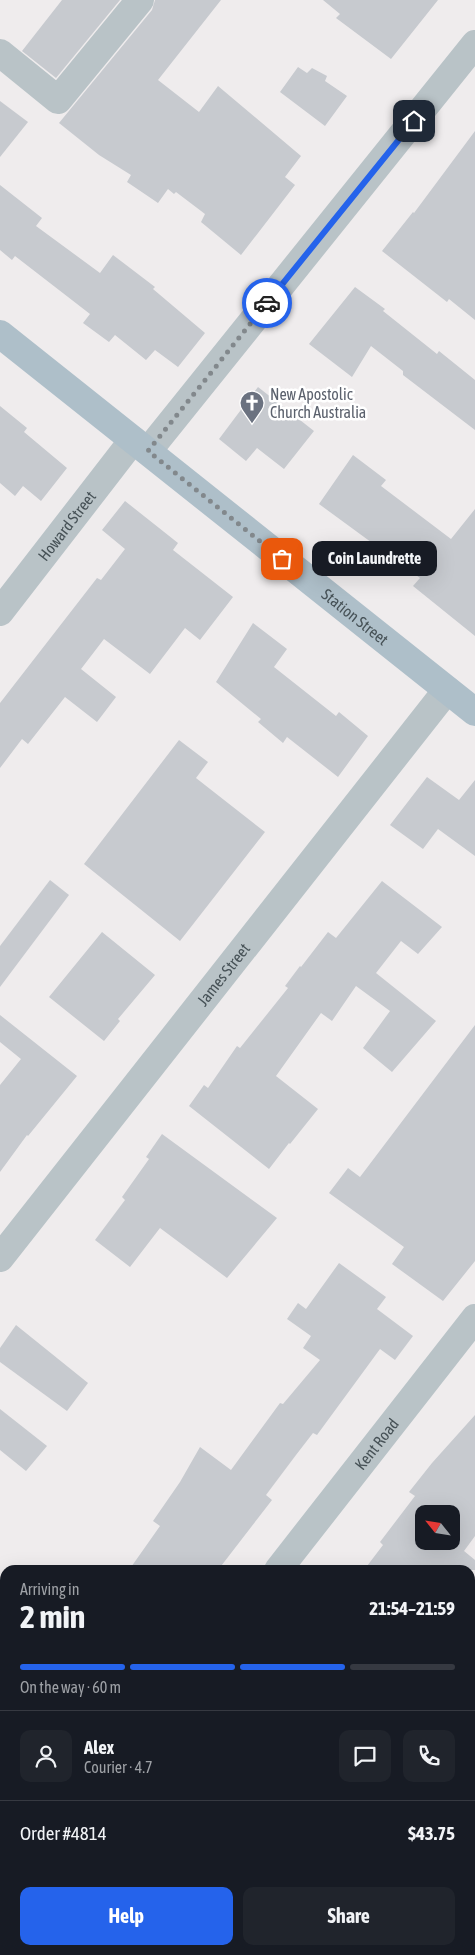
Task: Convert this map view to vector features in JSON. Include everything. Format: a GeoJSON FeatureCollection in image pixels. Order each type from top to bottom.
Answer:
{"type":"FeatureCollection","features":[{"type":"Feature","properties":{"kind":"main road","name":"Station Street"},"geometry":{"type":"LineString","coordinates":[[0,334],[475,712]]}},
{"type":"Feature","properties":{"kind":"street"},"geometry":{"type":"LineString","coordinates":[[0,53],[58,100],[140,0]]}},
{"type":"Feature","properties":{"kind":"street","name":"Howard Street"},"geometry":{"type":"LineString","coordinates":[[0,612],[475,44]]}},
{"type":"Feature","properties":{"kind":"street","name":"James Street"},"geometry":{"type":"LineString","coordinates":[[0,1258],[447,690]]}},
{"type":"Feature","properties":{"kind":"street","name":"Kent Road"},"geometry":{"type":"LineString","coordinates":[[282,1565],[475,1318]]}},
{"type":"Feature","properties":{"kind":"building"},"geometry":{"type":"Polygon","coordinates":[[[62,0],[120,0],[56,78],[22,51],[62,0]]]}},
{"type":"Feature","properties":{"kind":"building"},"geometry":{"type":"Polygon","coordinates":[[[155,0],[221,0],[158,80],[199,112],[218,86],[301,156],[285,177],[295,185],[241,255],[201,222],[205,214],[176,192],[174,194],[168,189],[158,203],[127,182],[131,175],[99,155],[59,123],[152,10],[155,0]]]}},
{"type":"Feature","properties":{"kind":"building"},"geometry":{"type":"Polygon","coordinates":[[[323,0],[438,0],[391,59],[336,18],[340,14],[323,0]]]}},
{"type":"Feature","properties":{"kind":"building"},"geometry":{"type":"Polygon","coordinates":[[[298,67],[307,73],[312,68],[327,76],[325,81],[347,96],[325,126],[280,92],[298,67]]]}},
{"type":"Feature","properties":{"kind":"building"},"geometry":{"type":"Polygon","coordinates":[[[0,101],[28,122],[0,157],[0,101]]]}},
{"type":"Feature","properties":{"kind":"building"},"geometry":{"type":"Polygon","coordinates":[[[475,131],[475,320],[449,299],[447,302],[382,251],[414,213],[475,131]]]}},
{"type":"Feature","properties":{"kind":"building"},"geometry":{"type":"Polygon","coordinates":[[[0,185],[42,218],[36,226],[100,273],[113,255],[155,287],[153,289],[205,333],[178,367],[155,350],[146,360],[115,335],[109,342],[83,323],[90,314],[15,256],[12,260],[0,250],[0,185]]]}},
{"type":"Feature","properties":{"kind":"building"},"geometry":{"type":"Polygon","coordinates":[[[355,287],[385,309],[383,311],[437,354],[439,351],[475,380],[475,430],[403,375],[403,371],[371,346],[352,377],[309,344],[355,287]]]}},
{"type":"Feature","properties":{"kind":"building"},"geometry":{"type":"Polygon","coordinates":[[[258,387],[314,431],[284,469],[257,448],[246,461],[219,439],[258,387]]]}},
{"type":"Feature","properties":{"kind":"building"},"geometry":{"type":"Polygon","coordinates":[[[0,406],[27,428],[24,432],[67,468],[41,501],[23,486],[15,496],[0,483],[0,406]]]}},
{"type":"Feature","properties":{"kind":"building"},"geometry":{"type":"Polygon","coordinates":[[[353,455],[386,480],[381,486],[451,539],[475,509],[475,636],[413,586],[420,578],[319,504],[353,455]]]}},
{"type":"Feature","properties":{"kind":"building"},"geometry":{"type":"Polygon","coordinates":[[[125,501],[178,543],[173,550],[233,597],[200,640],[185,628],[150,674],[104,639],[81,669],[116,697],[97,722],[65,697],[28,744],[22,739],[0,768],[0,703],[97,578],[101,580],[125,549],[102,530],[125,501]]]}},
{"type":"Feature","properties":{"kind":"building"},"geometry":{"type":"Polygon","coordinates":[[[253,623],[287,649],[274,667],[336,716],[339,712],[368,736],[338,777],[287,737],[283,743],[258,722],[261,719],[216,682],[253,623]]]}},
{"type":"Feature","properties":{"kind":"building"},"geometry":{"type":"Polygon","coordinates":[[[179,740],[208,762],[196,778],[265,832],[180,941],[84,864],[179,740]]]}},
{"type":"Feature","properties":{"kind":"building"},"geometry":{"type":"Polygon","coordinates":[[[427,777],[459,800],[475,780],[475,856],[438,829],[423,849],[390,825],[427,777]]]}},
{"type":"Feature","properties":{"kind":"building"},"geometry":{"type":"Polygon","coordinates":[[[50,880],[69,895],[0,987],[0,946],[50,880]]]}},
{"type":"Feature","properties":{"kind":"building"},"geometry":{"type":"Polygon","coordinates":[[[382,881],[442,927],[418,954],[401,941],[376,973],[436,1021],[392,1072],[363,1048],[390,1011],[356,986],[332,1021],[321,1013],[276,1076],[318,1109],[269,1169],[189,1106],[204,1085],[208,1088],[237,1046],[240,1048],[288,988],[285,986],[328,932],[336,938],[382,881]]]}},
{"type":"Feature","properties":{"kind":"building"},"geometry":{"type":"Polygon","coordinates":[[[102,932],[155,975],[118,1019],[120,1021],[104,1041],[49,997],[102,932]]]}},
{"type":"Feature","properties":{"kind":"building"},"geometry":{"type":"Polygon","coordinates":[[[0,1015],[77,1076],[27,1135],[0,1172],[0,1085],[21,1059],[0,1042],[0,1015]]]}},
{"type":"Feature","properties":{"kind":"building"},"geometry":{"type":"Polygon","coordinates":[[[475,1025],[475,1261],[443,1301],[392,1264],[404,1247],[329,1193],[348,1168],[360,1177],[475,1025]]]}},
{"type":"Feature","properties":{"kind":"building"},"geometry":{"type":"Polygon","coordinates":[[[162,1134],[277,1218],[227,1278],[160,1228],[130,1267],[95,1240],[125,1200],[122,1197],[149,1159],[146,1157],[162,1134]]]}},
{"type":"Feature","properties":{"kind":"building"},"geometry":{"type":"Polygon","coordinates":[[[339,1263],[386,1297],[377,1309],[413,1336],[395,1360],[380,1349],[317,1435],[313,1433],[266,1495],[272,1500],[222,1565],[133,1565],[160,1526],[153,1521],[180,1482],[200,1447],[231,1470],[280,1403],[283,1404],[320,1360],[303,1348],[311,1336],[287,1319],[298,1303],[306,1309],[339,1263]]]}},
{"type":"Feature","properties":{"kind":"building"},"geometry":{"type":"Polygon","coordinates":[[[16,1325],[88,1383],[67,1411],[0,1362],[0,1348],[16,1325]]]}},
{"type":"Feature","properties":{"kind":"building"},"geometry":{"type":"Polygon","coordinates":[[[0,1409],[47,1446],[26,1471],[0,1450],[0,1409]]]}},
{"type":"Feature","properties":{"kind":"building"},"geometry":{"type":"Polygon","coordinates":[[[475,1415],[475,1536],[464,1551],[475,1560],[475,1565],[368,1565],[383,1545],[380,1542],[415,1496],[409,1492],[475,1415]]]}},
{"type":"Feature","properties":{"kind":"way so far"},"geometry":{"type":"LineString","coordinates":[[267,303],[148,451],[282,559]]}},
{"type":"Feature","properties":{"kind":"place","name":"New Apostolic Church Australia"},"geometry":{"type":"Point","coordinates":[252,424]}},
{"type":"Feature","properties":{"kind":"place","name":"Coin Laundrette"},"geometry":{"type":"Point","coordinates":[282,559]}},
{"type":"Feature","properties":{"kind":"route"},"geometry":{"type":"LineString","coordinates":[[267,303],[414,121]]}}]}
